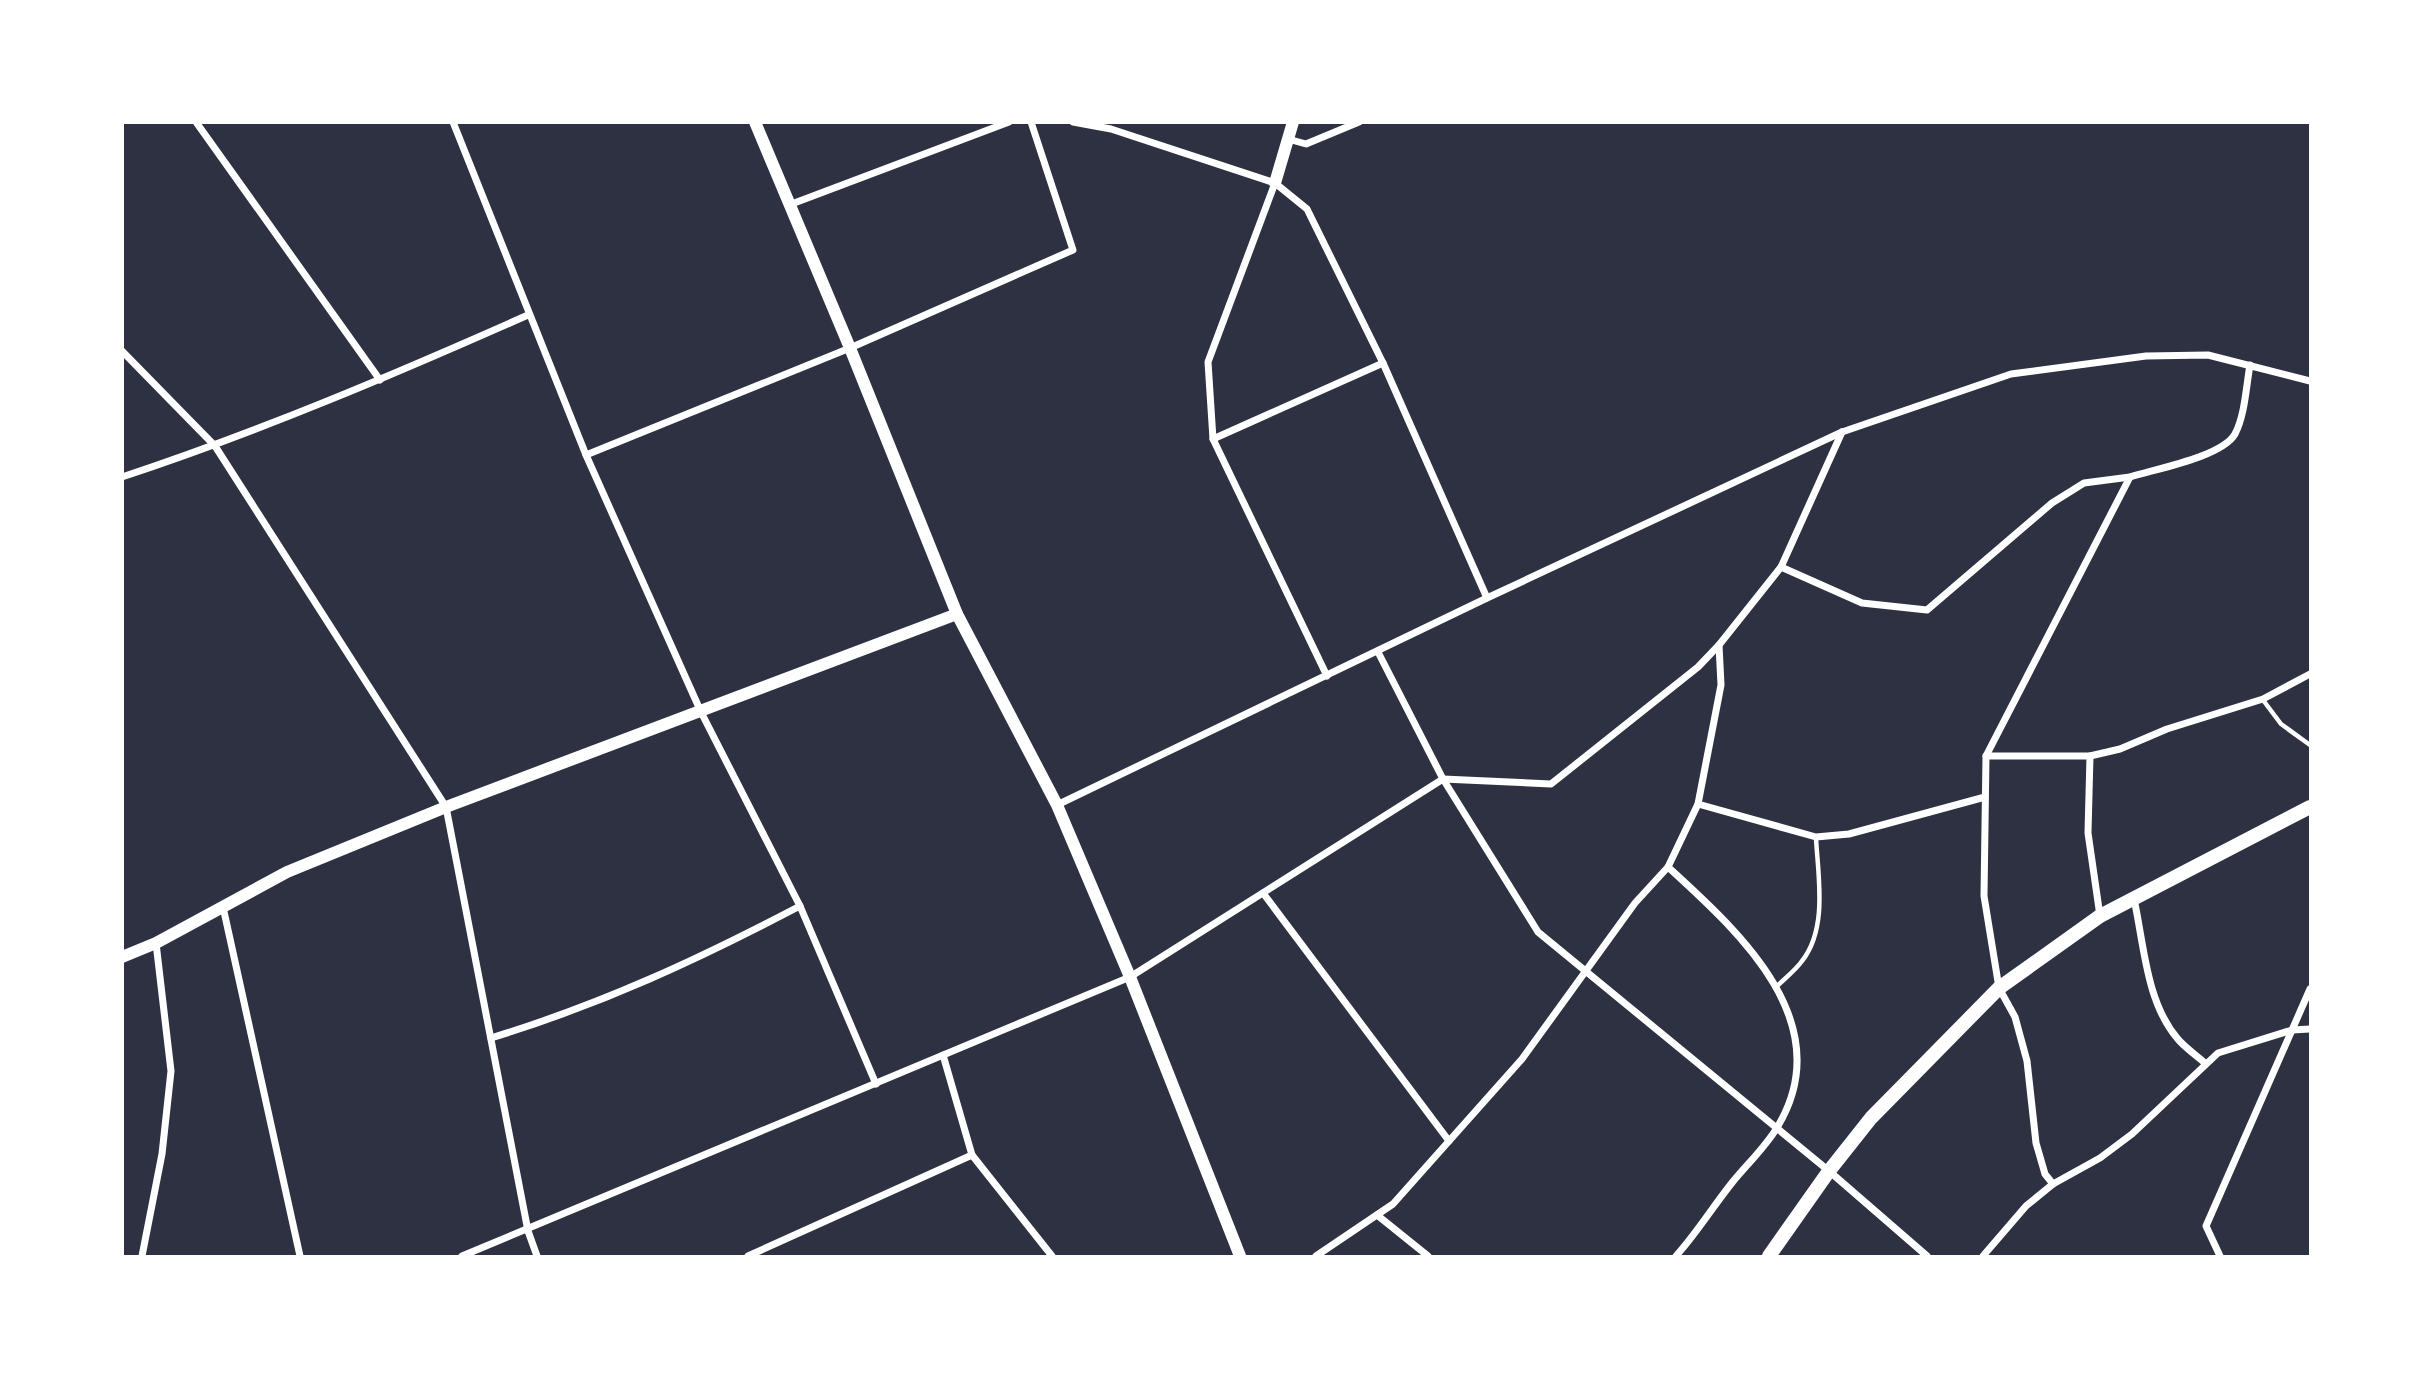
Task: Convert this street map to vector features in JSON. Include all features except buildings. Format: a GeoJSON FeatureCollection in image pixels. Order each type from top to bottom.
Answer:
{"type":"FeatureCollection","features":[{"type":"Feature","properties":{"kind":"main road"},"geometry":{"type":"LineString","coordinates":[[1769,1256],[1829,1171],[1871,1118],[1999,988],[2100,916],[2311,807]]}},
{"type":"Feature","properties":{"kind":"street"},"geometry":{"type":"LineString","coordinates":[[196,122],[380,380]]}},
{"type":"Feature","properties":{"kind":"street"},"geometry":{"type":"LineString","coordinates":[[453,122],[586,455],[701,712],[800,906],[876,1084]]}},
{"type":"Feature","properties":{"kind":"street"},"geometry":{"type":"LineString","coordinates":[[755,122],[957,614],[1057,805],[1130,976],[1240,1256]]}},
{"type":"Feature","properties":{"kind":"street"},"geometry":{"type":"LineString","coordinates":[[789,205],[1009,122]]}},
{"type":"Feature","properties":{"kind":"street"},"geometry":{"type":"LineString","coordinates":[[586,455],[850,348],[1073,250],[1031,122]]}},
{"type":"Feature","properties":{"kind":"street"},"geometry":{"type":"LineString","coordinates":[[1073,122],[1112,126],[1275,183],[1307,209],[1383,363],[1487,598]]}},
{"type":"Feature","properties":{"kind":"street"},"geometry":{"type":"LineString","coordinates":[[1293,122],[1275,183],[1208,362],[1213,439],[1327,676]]}},
{"type":"Feature","properties":{"kind":"street"},"geometry":{"type":"LineString","coordinates":[[1288,139],[1306,144],[1359,122]]}},
{"type":"Feature","properties":{"kind":"street"},"geometry":{"type":"LineString","coordinates":[[122,477],[215,446],[380,380],[528,315]]}},
{"type":"Feature","properties":{"kind":"street"},"geometry":{"type":"LineString","coordinates":[[122,351],[215,446],[446,807],[528,1231],[537,1256]]}},
{"type":"Feature","properties":{"kind":"street"},"geometry":{"type":"LineString","coordinates":[[1057,805],[1487,598],[1842,432],[2011,374],[2146,356],[2208,355],[2311,381]]}},
{"type":"Feature","properties":{"kind":"street"},"geometry":{"type":"LineString","coordinates":[[1213,439],[1383,363]]}},
{"type":"Feature","properties":{"kind":"street"},"geometry":{"type":"LineString","coordinates":[[1781,567],[1862,603],[1927,610],[2052,503],[2084,483],[2130,477],[2192,459],[2222,447],[2233,438],[2240,423],[2250,365]]}},
{"type":"Feature","properties":{"kind":"street"},"geometry":{"type":"LineString","coordinates":[[462,1256],[528,1231],[1130,976],[1443,779],[1551,784],[1698,667],[1720,645],[1781,567],[1842,432]]}},
{"type":"Feature","properties":{"kind":"street"},"geometry":{"type":"LineString","coordinates":[[2053,1184],[2045,1174],[2036,1143],[2022,1038],[1999,988],[1984,896],[1986,756],[2130,477]]}},
{"type":"Feature","properties":{"kind":"street"},"geometry":{"type":"LineString","coordinates":[[122,957],[156,943],[286,872],[446,807],[957,614]]}},
{"type":"Feature","properties":{"kind":"street"},"geometry":{"type":"LineString","coordinates":[[1316,1256],[1393,1204],[1522,1059],[1635,903],[1668,867],[1698,804],[1721,685],[1720,645]]}},
{"type":"Feature","properties":{"kind":"street"},"geometry":{"type":"LineString","coordinates":[[1378,652],[1443,779],[1538,932],[1829,1171],[1927,1256]]}},
{"type":"Feature","properties":{"kind":"street"},"geometry":{"type":"LineString","coordinates":[[1986,756],[2090,756],[2120,749],[2167,729],[2263,699],[2311,674]]}},
{"type":"Feature","properties":{"kind":"street"},"geometry":{"type":"LineString","coordinates":[[2090,756],[2088,833],[2100,916]]}},
{"type":"Feature","properties":{"kind":"street"},"geometry":{"type":"LineString","coordinates":[[1698,804],[1816,837],[1849,834],[1985,797]]}},
{"type":"Feature","properties":{"kind":"street"},"geometry":{"type":"LineString","coordinates":[[1668,867],[1727,921],[1754,954],[1786,1007],[1799,1048],[1795,1081],[1777,1128],[1676,1256]]}},
{"type":"Feature","properties":{"kind":"street"},"geometry":{"type":"LineString","coordinates":[[1262,893],[1449,1141]]}},
{"type":"Feature","properties":{"kind":"street"},"geometry":{"type":"LineString","coordinates":[[2134,899],[2151,980],[2163,1015],[2178,1039],[2205,1063]]}},
{"type":"Feature","properties":{"kind":"street"},"geometry":{"type":"LineString","coordinates":[[491,1038],[571,1014],[695,960],[800,906]]}},
{"type":"Feature","properties":{"kind":"street"},"geometry":{"type":"LineString","coordinates":[[223,907],[300,1256]]}},
{"type":"Feature","properties":{"kind":"street"},"geometry":{"type":"LineString","coordinates":[[142,1256],[162,1154],[171,1071],[156,943]]}},
{"type":"Feature","properties":{"kind":"street"},"geometry":{"type":"LineString","coordinates":[[2220,1256],[2206,1226],[2311,989]]}},
{"type":"Feature","properties":{"kind":"street"},"geometry":{"type":"LineString","coordinates":[[1983,1256],[2026,1206],[2053,1184],[2100,1158],[2132,1133],[2218,1053],[2292,1030],[2311,1030]]}},
{"type":"Feature","properties":{"kind":"street"},"geometry":{"type":"LineString","coordinates":[[943,1055],[972,1155],[1052,1256]]}},
{"type":"Feature","properties":{"kind":"street"},"geometry":{"type":"LineString","coordinates":[[748,1256],[972,1155]]}},
{"type":"Feature","properties":{"kind":"street"},"geometry":{"type":"LineString","coordinates":[[1377,1214],[1428,1256]]}},
{"type":"Feature","properties":{"kind":"lane"},"geometry":{"type":"LineString","coordinates":[[2263,699],[2281,724],[2311,745]]}},
{"type":"Feature","properties":{"kind":"lane"},"geometry":{"type":"LineString","coordinates":[[1775,988],[1803,960],[1816,929],[1819,894],[1816,837]]}}]}
